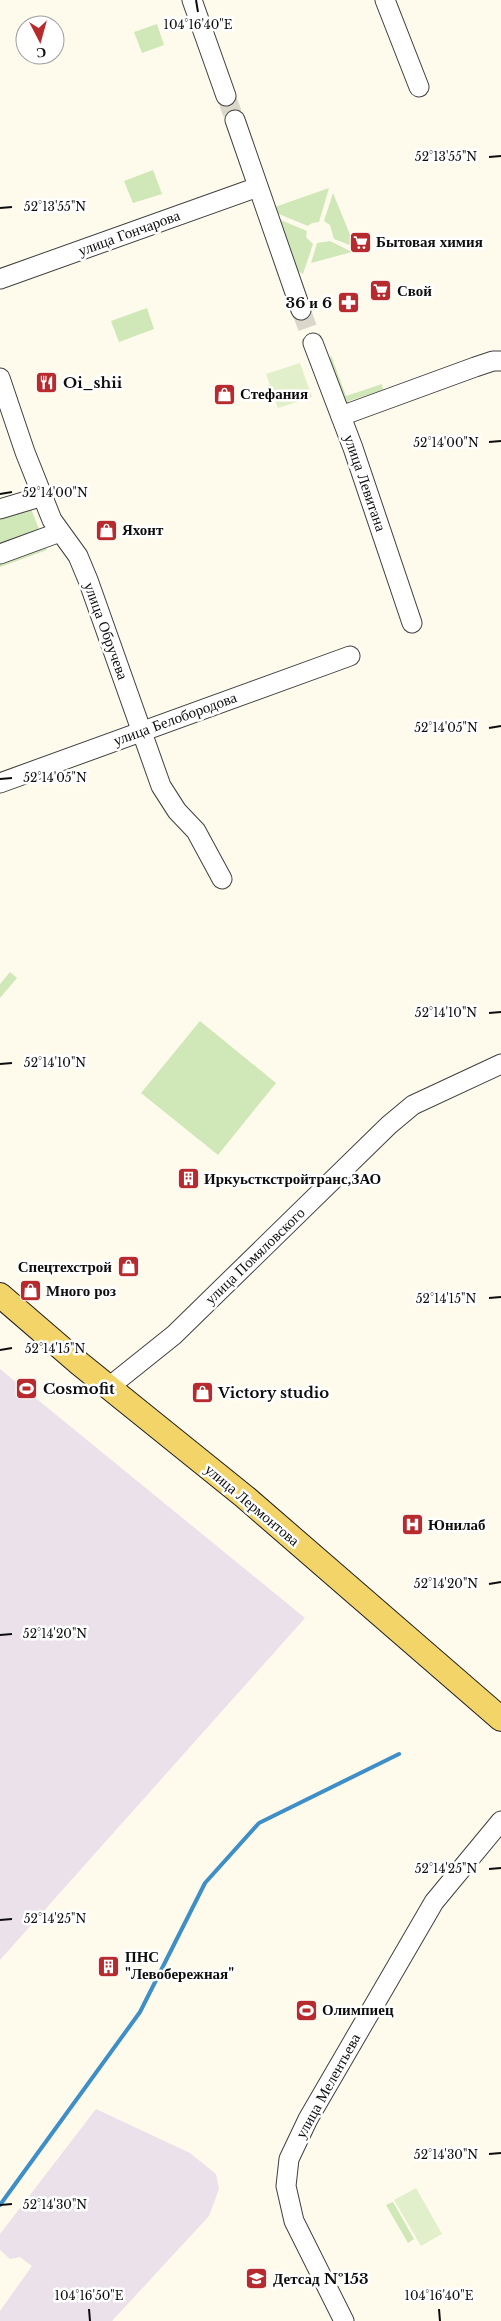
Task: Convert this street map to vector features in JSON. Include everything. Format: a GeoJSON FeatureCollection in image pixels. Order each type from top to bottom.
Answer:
{"type":"FeatureCollection","features":[{"type":"Feature","properties":{"kind":"main road","name":"улица Лермонтова"},"geometry":{"type":"LineString","coordinates":[[0,1295],[109,1387],[245,1497],[501,1719]]}},
{"type":"Feature","properties":{"kind":"street"},"geometry":{"type":"LineString","coordinates":[[192,0],[226,96]]}},
{"type":"Feature","properties":{"kind":"street"},"geometry":{"type":"LineString","coordinates":[[385,0],[419,87]]}},
{"type":"Feature","properties":{"kind":"street"},"geometry":{"type":"LineString","coordinates":[[235,120],[301,310]]}},
{"type":"Feature","properties":{"kind":"street","name":"улица Гончарова"},"geometry":{"type":"LineString","coordinates":[[0,279],[258,187]]}},
{"type":"Feature","properties":{"kind":"street","name":"улица Левитана"},"geometry":{"type":"LineString","coordinates":[[313,344],[341,416],[412,624]]}},
{"type":"Feature","properties":{"kind":"street"},"geometry":{"type":"LineString","coordinates":[[341,416],[475,367],[501,361]]}},
{"type":"Feature","properties":{"kind":"street","name":"улица Обручева"},"geometry":{"type":"LineString","coordinates":[[0,378],[52,520],[78,556],[88,580],[161,786],[177,811],[196,831],[222,879]]}},
{"type":"Feature","properties":{"kind":"street"},"geometry":{"type":"LineString","coordinates":[[0,509],[43,496]]}},
{"type":"Feature","properties":{"kind":"street"},"geometry":{"type":"LineString","coordinates":[[0,554],[60,532]]}},
{"type":"Feature","properties":{"kind":"street","name":"улица Белобородова"},"geometry":{"type":"LineString","coordinates":[[0,783],[350,656]]}},
{"type":"Feature","properties":{"kind":"street","name":"улица Помяловского"},"geometry":{"type":"LineString","coordinates":[[109,1387],[174,1336],[413,1104],[501,1064]]}},
{"type":"Feature","properties":{"kind":"street","name":"улица Мелентьева"},"geometry":{"type":"LineString","coordinates":[[344,2321],[294,2221],[286,2186],[289,2159],[308,2119],[434,1902],[501,1821]]}},
{"type":"Feature","properties":{"kind":"shaded area"},"geometry":{"type":"Polygon","coordinates":[[[0,1369],[305,1618],[0,1960],[0,1369]]]}},
{"type":"Feature","properties":{"kind":"shaded area"},"geometry":{"type":"Polygon","coordinates":[[[96,2109],[190,2153],[216,2174],[219,2189],[209,2216],[112,2321],[0,2321],[0,2311],[32,2266],[20,2257],[10,2259],[0,2250],[0,2234],[96,2109]]]}},
{"type":"Feature","properties":{"kind":"green space"},"geometry":{"type":"Polygon","coordinates":[[[157,24],[164,45],[142,53],[134,32],[157,24]]]}},
{"type":"Feature","properties":{"kind":"green space"},"geometry":{"type":"Polygon","coordinates":[[[153,170],[162,194],[133,203],[124,181],[153,170]]]}},
{"type":"Feature","properties":{"kind":"green space"},"geometry":{"type":"Polygon","coordinates":[[[329,188],[319,222],[308,226],[274,212],[272,208],[329,188]]]}},
{"type":"Feature","properties":{"kind":"green space"},"geometry":{"type":"Polygon","coordinates":[[[333,193],[355,247],[334,239],[330,225],[324,221],[333,193]]]}},
{"type":"Feature","properties":{"kind":"green space"},"geometry":{"type":"Polygon","coordinates":[[[276,218],[307,231],[306,237],[313,244],[303,274],[296,270],[276,218]]]}},
{"type":"Feature","properties":{"kind":"green space"},"geometry":{"type":"Polygon","coordinates":[[[330,241],[352,252],[311,263],[317,243],[330,241]]]}},
{"type":"Feature","properties":{"kind":"green space"},"geometry":{"type":"Polygon","coordinates":[[[147,308],[154,329],[119,342],[111,321],[147,308]]]}},
{"type":"Feature","properties":{"kind":"green space"},"geometry":{"type":"Polygon","coordinates":[[[331,355],[346,396],[382,384],[383,390],[349,401],[347,405],[342,404],[328,364],[331,355]]]}},
{"type":"Feature","properties":{"kind":"green space"},"geometry":{"type":"Polygon","coordinates":[[[300,363],[312,397],[278,408],[266,374],[300,363]]]}},
{"type":"Feature","properties":{"kind":"green space"},"geometry":{"type":"Polygon","coordinates":[[[25,493],[47,550],[0,567],[0,502],[25,493]]]}},
{"type":"Feature","properties":{"kind":"green space"},"geometry":{"type":"Polygon","coordinates":[[[10,972],[17,978],[0,998],[0,984],[10,972]]]}},
{"type":"Feature","properties":{"kind":"green space"},"geometry":{"type":"Polygon","coordinates":[[[200,1021],[276,1083],[218,1155],[141,1093],[200,1021]]]}},
{"type":"Feature","properties":{"kind":"green space"},"geometry":{"type":"Polygon","coordinates":[[[416,2188],[442,2234],[421,2246],[394,2200],[416,2188]]]}},
{"type":"Feature","properties":{"kind":"green space"},"geometry":{"type":"Polygon","coordinates":[[[393,2202],[414,2239],[408,2243],[386,2205],[393,2202]]]}},
{"type":"Feature","properties":{"kind":"waterway"},"geometry":{"type":"LineString","coordinates":[[0,2205],[140,2012],[205,1883],[259,1823],[399,1754]]}},
{"type":"Feature","properties":{"kind":"tunnel"},"geometry":{"type":"LineString","coordinates":[[226,96],[235,120]]}},
{"type":"Feature","properties":{"kind":"tunnel"},"geometry":{"type":"LineString","coordinates":[[301,310],[313,343]]}},
{"type":"Feature","properties":{"kind":"place","name":"Бытовая химия"},"geometry":{"type":"Point","coordinates":[360,242]}},
{"type":"Feature","properties":{"kind":"place","name":"Свой"},"geometry":{"type":"Point","coordinates":[381,291]}},
{"type":"Feature","properties":{"kind":"place","name":"36 и 6"},"geometry":{"type":"Point","coordinates":[348,303]}},
{"type":"Feature","properties":{"kind":"place","name":"Oi_shii"},"geometry":{"type":"Point","coordinates":[47,383]}},
{"type":"Feature","properties":{"kind":"place","name":"Стефания"},"geometry":{"type":"Point","coordinates":[224,394]}},
{"type":"Feature","properties":{"kind":"place","name":"Яхонт"},"geometry":{"type":"Point","coordinates":[106,530]}},
{"type":"Feature","properties":{"kind":"place","name":"Иркуьсткстройтранс,ЗАО"},"geometry":{"type":"Point","coordinates":[188,1179]}},
{"type":"Feature","properties":{"kind":"place","name":"Спецтехстрой"},"geometry":{"type":"Point","coordinates":[128,1267]}},
{"type":"Feature","properties":{"kind":"place","name":"Много роз"},"geometry":{"type":"Point","coordinates":[30,1291]}},
{"type":"Feature","properties":{"kind":"place","name":"Cosmofit"},"geometry":{"type":"Point","coordinates":[27,1389]}},
{"type":"Feature","properties":{"kind":"place","name":"Victory studio"},"geometry":{"type":"Point","coordinates":[202,1393]}},
{"type":"Feature","properties":{"kind":"place","name":"Юнилаб"},"geometry":{"type":"Point","coordinates":[412,1525]}},
{"type":"Feature","properties":{"kind":"place","name":"ПНС \"Левобережная\""},"geometry":{"type":"Point","coordinates":[109,1966]}},
{"type":"Feature","properties":{"kind":"place","name":"Олимпиец"},"geometry":{"type":"Point","coordinates":[306,2010]}},
{"type":"Feature","properties":{"kind":"place","name":"Детсад №153"},"geometry":{"type":"Point","coordinates":[257,2279]}}]}
